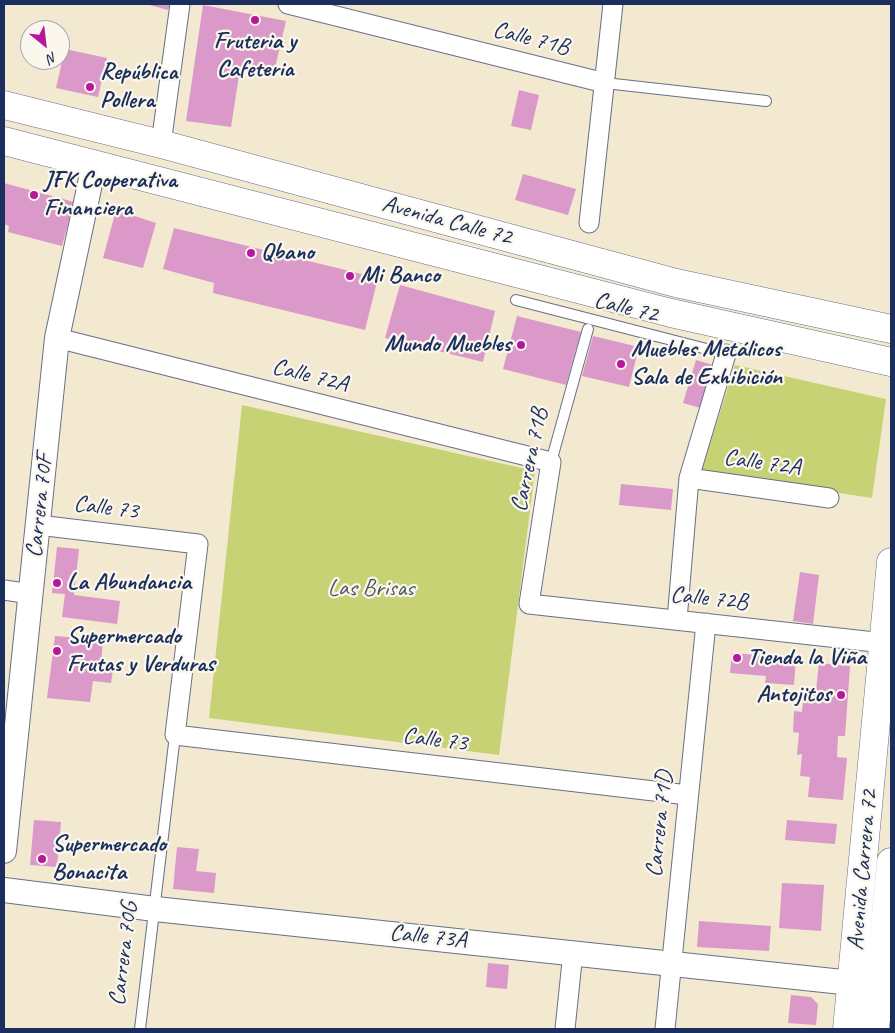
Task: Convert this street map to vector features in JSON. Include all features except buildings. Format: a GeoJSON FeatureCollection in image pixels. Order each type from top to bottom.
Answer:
{"type":"FeatureCollection","features":[{"type":"Feature","properties":{"kind":"main road","name":"Avenida Calle 72"},"geometry":{"type":"LineString","coordinates":[[4,105],[161,144],[676,283],[891,330]]}},
{"type":"Feature","properties":{"kind":"main road","name":"Avenida Calle 72"},"geometry":{"type":"LineString","coordinates":[[4,142],[671,313],[891,362]]}},
{"type":"Feature","properties":{"kind":"main road","name":"Avenida Carrera 72"},"geometry":{"type":"LineString","coordinates":[[847,1029],[891,562]]}},
{"type":"Feature","properties":{"kind":"main road"},"geometry":{"type":"LineString","coordinates":[[873,757],[891,723]]}},
{"type":"Feature","properties":{"kind":"main road","name":"Avenida Carrera 72"},"geometry":{"type":"LineString","coordinates":[[875,1029],[891,862]]}},
{"type":"Feature","properties":{"kind":"street"},"geometry":{"type":"LineString","coordinates":[[161,144],[180,4]]}},
{"type":"Feature","properties":{"kind":"street","name":"Calle 71B"},"geometry":{"type":"LineString","coordinates":[[288,4],[317,8],[605,83]]}},
{"type":"Feature","properties":{"kind":"street"},"geometry":{"type":"LineString","coordinates":[[588,223],[613,4]]}},
{"type":"Feature","properties":{"kind":"street","name":"Carrera 70F"},"geometry":{"type":"LineString","coordinates":[[4,851],[10,740],[30,594],[57,338],[94,165]]}},
{"type":"Feature","properties":{"kind":"street","name":"Calle 72A"},"geometry":{"type":"LineString","coordinates":[[57,338],[551,462]]}},
{"type":"Feature","properties":{"kind":"street"},"geometry":{"type":"LineString","coordinates":[[677,620],[689,478],[726,354]]}},
{"type":"Feature","properties":{"kind":"street","name":"Carrera 71B"},"geometry":{"type":"LineString","coordinates":[[529,604],[551,462]]}},
{"type":"Feature","properties":{"kind":"street","name":"Calle 72A"},"geometry":{"type":"LineString","coordinates":[[689,478],[829,498]]}},
{"type":"Feature","properties":{"kind":"street","name":"Calle 73"},"geometry":{"type":"LineString","coordinates":[[38,525],[198,544],[175,735],[688,795]]}},
{"type":"Feature","properties":{"kind":"street"},"geometry":{"type":"LineString","coordinates":[[4,590],[30,594]]}},
{"type":"Feature","properties":{"kind":"street","name":"Calle 72B"},"geometry":{"type":"LineString","coordinates":[[529,604],[884,643]]}},
{"type":"Feature","properties":{"kind":"street","name":"Carrera 71D"},"geometry":{"type":"LineString","coordinates":[[665,1029],[706,623]]}},
{"type":"Feature","properties":{"kind":"street","name":"Calle 73A"},"geometry":{"type":"LineString","coordinates":[[4,890],[155,909],[852,983]]}},
{"type":"Feature","properties":{"kind":"street"},"geometry":{"type":"LineString","coordinates":[[565,1029],[573,952]]}},
{"type":"Feature","properties":{"kind":"lane","name":"Calle 71B"},"geometry":{"type":"LineString","coordinates":[[605,83],[766,101]]}},
{"type":"Feature","properties":{"kind":"lane","name":"Calle 72"},"geometry":{"type":"LineString","coordinates":[[516,300],[726,354]]}},
{"type":"Feature","properties":{"kind":"lane","name":"Carrera 71B"},"geometry":{"type":"LineString","coordinates":[[551,462],[588,329]]}},
{"type":"Feature","properties":{"kind":"lane","name":"Carrera 70G"},"geometry":{"type":"LineString","coordinates":[[140,1029],[175,735]]}},
{"type":"Feature","properties":{"kind":"green space"},"geometry":{"type":"Polygon","coordinates":[[[735,365],[886,399],[872,498],[701,472],[735,365]]]}},
{"type":"Feature","properties":{"kind":"green space","name":"Las Brisas"},"geometry":{"type":"Polygon","coordinates":[[[242,405],[535,471],[499,755],[209,718],[242,405]]]}},
{"type":"Feature","properties":{"kind":"place","name":"Fruteria y Cafeteria"},"geometry":{"type":"Point","coordinates":[255,20]}},
{"type":"Feature","properties":{"kind":"place","name":"República Pollera"},"geometry":{"type":"Point","coordinates":[90,87]}},
{"type":"Feature","properties":{"kind":"place","name":"JFK Cooperativa Financiera"},"geometry":{"type":"Point","coordinates":[34,195]}},
{"type":"Feature","properties":{"kind":"place","name":"Qbano"},"geometry":{"type":"Point","coordinates":[251,253]}},
{"type":"Feature","properties":{"kind":"place","name":"Mi Banco"},"geometry":{"type":"Point","coordinates":[350,276]}},
{"type":"Feature","properties":{"kind":"place","name":"Mundo Muebles"},"geometry":{"type":"Point","coordinates":[521,345]}},
{"type":"Feature","properties":{"kind":"place","name":"Muebles Metálicos Sala de Exhibición"},"geometry":{"type":"Point","coordinates":[621,364]}},
{"type":"Feature","properties":{"kind":"place","name":"La Abundancia"},"geometry":{"type":"Point","coordinates":[57,583]}},
{"type":"Feature","properties":{"kind":"place","name":"Supermercado Frutas y Verduras"},"geometry":{"type":"Point","coordinates":[57,651]}},
{"type":"Feature","properties":{"kind":"place","name":"Tienda la Viña"},"geometry":{"type":"Point","coordinates":[737,658]}},
{"type":"Feature","properties":{"kind":"place","name":"Antojitos"},"geometry":{"type":"Point","coordinates":[841,695]}},
{"type":"Feature","properties":{"kind":"place","name":"Supermercado Bonacita"},"geometry":{"type":"Point","coordinates":[42,859]}}]}
